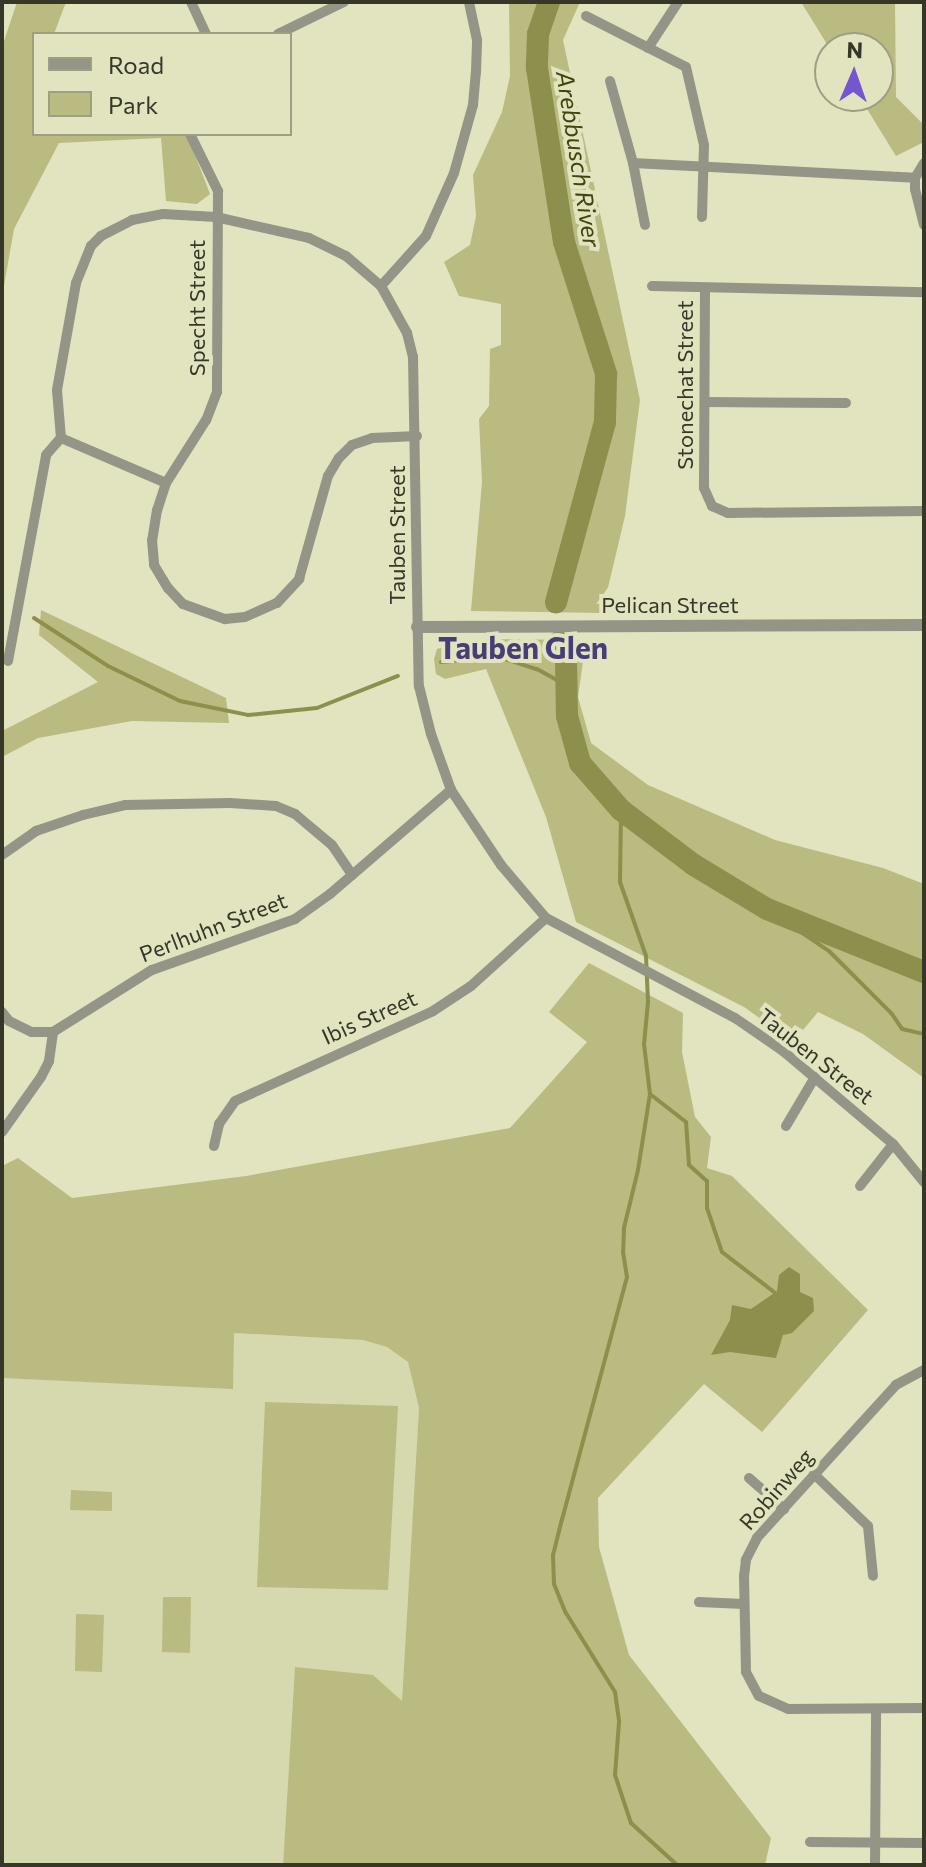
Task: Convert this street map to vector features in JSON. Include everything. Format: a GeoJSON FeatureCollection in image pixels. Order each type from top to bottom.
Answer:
{"type":"FeatureCollection","features":[{"type":"Feature","properties":{"kind":"street"},"geometry":{"type":"LineString","coordinates":[[191,2],[205,32]]}},
{"type":"Feature","properties":{"kind":"street"},"geometry":{"type":"LineString","coordinates":[[282,32],[344,2]]}},
{"type":"Feature","properties":{"kind":"street"},"geometry":{"type":"LineString","coordinates":[[381,286],[426,236],[454,173],[473,105],[476,72],[477,40],[469,2]]}},
{"type":"Feature","properties":{"kind":"street"},"geometry":{"type":"LineString","coordinates":[[648,48],[678,2]]}},
{"type":"Feature","properties":{"kind":"street"},"geometry":{"type":"LineString","coordinates":[[586,16],[686,67],[699,117],[706,169],[702,217]]}},
{"type":"Feature","properties":{"kind":"street"},"geometry":{"type":"LineString","coordinates":[[610,81],[633,163],[645,225]]}},
{"type":"Feature","properties":{"kind":"street","name":"Specht Street"},"geometry":{"type":"LineString","coordinates":[[191,136],[216,180],[217,392],[206,420],[166,483],[152,540],[154,565],[183,604],[225,619],[245,617],[277,603],[299,579],[328,476],[339,458],[352,445],[372,438],[417,436]]}},
{"type":"Feature","properties":{"kind":"street"},"geometry":{"type":"LineString","coordinates":[[633,163],[915,178]]}},
{"type":"Feature","properties":{"kind":"street"},"geometry":{"type":"LineString","coordinates":[[924,163],[915,178],[924,225]]}},
{"type":"Feature","properties":{"kind":"street","name":"Tauben Street"},"geometry":{"type":"LineString","coordinates":[[61,438],[57,390],[76,283],[91,246],[101,236],[132,220],[163,214],[216,217],[309,238],[346,256],[381,286],[407,333],[413,357],[417,436],[419,686],[431,734],[451,790],[501,865],[546,918],[735,1018],[815,1077],[893,1144],[924,1182]]}},
{"type":"Feature","properties":{"kind":"street","name":"Stonechat Street"},"geometry":{"type":"LineString","coordinates":[[652,286],[924,292]]}},
{"type":"Feature","properties":{"kind":"street","name":"Stonechat Street"},"geometry":{"type":"LineString","coordinates":[[705,289],[704,488],[707,499],[719,511],[778,514],[924,511]]}},
{"type":"Feature","properties":{"kind":"street"},"geometry":{"type":"LineString","coordinates":[[705,402],[846,403]]}},
{"type":"Feature","properties":{"kind":"street"},"geometry":{"type":"LineString","coordinates":[[8,661],[46,455],[61,438],[166,483]]}},
{"type":"Feature","properties":{"kind":"street","name":"Pelican Street"},"geometry":{"type":"LineString","coordinates":[[417,627],[924,625]]}},
{"type":"Feature","properties":{"kind":"street","name":"Perlhuhn Street"},"geometry":{"type":"LineString","coordinates":[[53,1032],[152,970],[295,919],[352,875],[451,790]]}},
{"type":"Feature","properties":{"kind":"street"},"geometry":{"type":"LineString","coordinates":[[2,855],[36,831],[125,805],[230,803],[276,806],[295,814],[332,845],[352,875]]}},
{"type":"Feature","properties":{"kind":"street","name":"Ibis Street"},"geometry":{"type":"LineString","coordinates":[[214,1146],[219,1124],[235,1101],[433,1011],[471,986],[546,918]]}},
{"type":"Feature","properties":{"kind":"street"},"geometry":{"type":"LineString","coordinates":[[2,1012],[9,1021],[32,1032],[53,1032],[49,1061],[41,1077],[2,1132]]}},
{"type":"Feature","properties":{"kind":"street"},"geometry":{"type":"LineString","coordinates":[[786,1126],[815,1077]]}},
{"type":"Feature","properties":{"kind":"street"},"geometry":{"type":"LineString","coordinates":[[860,1186],[893,1144]]}},
{"type":"Feature","properties":{"kind":"street","name":"Robinweg"},"geometry":{"type":"LineString","coordinates":[[924,1370],[896,1385],[757,1538],[746,1560],[744,1604],[746,1672],[759,1696],[788,1709],[924,1708]]}},
{"type":"Feature","properties":{"kind":"street"},"geometry":{"type":"LineString","coordinates":[[814,1474],[868,1526],[873,1576]]}},
{"type":"Feature","properties":{"kind":"street"},"geometry":{"type":"LineString","coordinates":[[749,1478],[784,1509]]}},
{"type":"Feature","properties":{"kind":"street"},"geometry":{"type":"LineString","coordinates":[[699,1602],[744,1604]]}},
{"type":"Feature","properties":{"kind":"street"},"geometry":{"type":"LineString","coordinates":[[875,1865],[876,1710]]}},
{"type":"Feature","properties":{"kind":"street"},"geometry":{"type":"LineString","coordinates":[[810,1842],[924,1843]]}},
{"type":"Feature","properties":{"kind":"shaded area"},"geometry":{"type":"Polygon","coordinates":[[[789,1267],[800,1274],[800,1292],[813,1298],[814,1311],[792,1333],[783,1335],[776,1358],[730,1352],[711,1355],[730,1320],[732,1305],[751,1309],[777,1291],[779,1275],[789,1267]]]}},
{"type":"Feature","properties":{"kind":"shaded area"},"geometry":{"type":"Polygon","coordinates":[[[233,1333],[363,1340],[387,1347],[408,1362],[419,1408],[402,1702],[295,1667],[283,1865],[2,1865],[2,1378],[233,1388],[233,1333]]]}},
{"type":"Feature","properties":{"kind":"green space"},"geometry":{"type":"Polygon","coordinates":[[[17,2],[66,2],[55,32],[32,32],[32,136],[188,136],[210,194],[197,204],[166,201],[161,138],[59,143],[14,229],[2,297],[2,47],[17,2]]]}},
{"type":"Feature","properties":{"kind":"green space"},"geometry":{"type":"Polygon","coordinates":[[[509,2],[580,2],[563,40],[640,400],[625,516],[602,613],[471,611],[482,482],[479,419],[489,406],[490,349],[501,345],[501,304],[459,296],[444,262],[470,245],[476,216],[473,175],[502,112],[510,76],[509,2]]]}},
{"type":"Feature","properties":{"kind":"green space"},"geometry":{"type":"Polygon","coordinates":[[[801,2],[895,2],[896,97],[924,125],[924,142],[896,156],[869,112],[894,112],[894,32],[820,32],[801,2]]]}},
{"type":"Feature","properties":{"kind":"green space"},"geometry":{"type":"Polygon","coordinates":[[[41,610],[226,698],[229,723],[132,721],[38,738],[2,757],[2,731],[98,682],[39,635],[41,610]]]}},
{"type":"Feature","properties":{"kind":"green space"},"geometry":{"type":"Polygon","coordinates":[[[475,639],[586,640],[578,697],[591,743],[648,785],[775,840],[883,868],[924,884],[924,1078],[863,1034],[818,1012],[793,1042],[744,1007],[576,922],[546,817],[486,669],[445,679],[436,674],[434,659],[437,649],[475,639]]]}},
{"type":"Feature","properties":{"kind":"green space"},"geometry":{"type":"Polygon","coordinates":[[[589,963],[683,1013],[682,1052],[695,1117],[711,1137],[707,1168],[732,1176],[868,1310],[762,1432],[704,1384],[598,1498],[599,1547],[629,1655],[771,1838],[765,1865],[283,1865],[295,1667],[373,1675],[402,1701],[419,1408],[408,1362],[387,1347],[363,1340],[234,1333],[233,1389],[2,1378],[2,1166],[18,1158],[72,1198],[246,1176],[510,1128],[587,1042],[549,1012],[589,963]]]}},
{"type":"Feature","properties":{"kind":"green space"},"geometry":{"type":"Polygon","coordinates":[[[265,1402],[398,1406],[388,1590],[257,1587],[265,1402]]]}},
{"type":"Feature","properties":{"kind":"green space"},"geometry":{"type":"Polygon","coordinates":[[[71,1490],[112,1492],[112,1511],[70,1510],[71,1490]]]}},
{"type":"Feature","properties":{"kind":"green space"},"geometry":{"type":"Polygon","coordinates":[[[163,1597],[191,1597],[190,1653],[162,1652],[163,1597]]]}},
{"type":"Feature","properties":{"kind":"green space"},"geometry":{"type":"Polygon","coordinates":[[[76,1614],[104,1615],[102,1672],[75,1671],[76,1614]]]}},
{"type":"Feature","properties":{"kind":"waterway","name":"Arebbusch River"},"geometry":{"type":"LineString","coordinates":[[549,2],[538,34],[537,68],[564,242],[606,374],[605,422],[556,602]]}},
{"type":"Feature","properties":{"kind":"waterway"},"geometry":{"type":"LineString","coordinates":[[34,618],[108,666],[180,701],[248,715],[317,708],[398,676]]}},
{"type":"Feature","properties":{"kind":"waterway","name":"Arebbusch River"},"geometry":{"type":"LineString","coordinates":[[559,642],[566,659],[567,716],[580,763],[621,810],[694,865],[767,909],[924,972]]}},
{"type":"Feature","properties":{"kind":"waterway"},"geometry":{"type":"LineString","coordinates":[[441,662],[499,657],[537,669],[566,685]]}},
{"type":"Feature","properties":{"kind":"waterway"},"geometry":{"type":"LineString","coordinates":[[621,810],[620,882],[646,956],[648,1002],[644,1044],[650,1094],[638,1170],[624,1228],[623,1252],[627,1277],[553,1555],[554,1584],[566,1613],[615,1692],[619,1722],[615,1775],[631,1823],[677,1865]]}},
{"type":"Feature","properties":{"kind":"waterway"},"geometry":{"type":"LineString","coordinates":[[767,909],[829,951],[892,1014],[902,1029],[924,1034]]}},
{"type":"Feature","properties":{"kind":"waterway"},"geometry":{"type":"LineString","coordinates":[[650,1094],[686,1122],[689,1165],[707,1181],[707,1208],[722,1252],[774,1292]]}},
{"type":"Feature","properties":{"kind":"district","name":"Tauben Glen"},"geometry":{"type":"Point","coordinates":[523,647]}}]}
